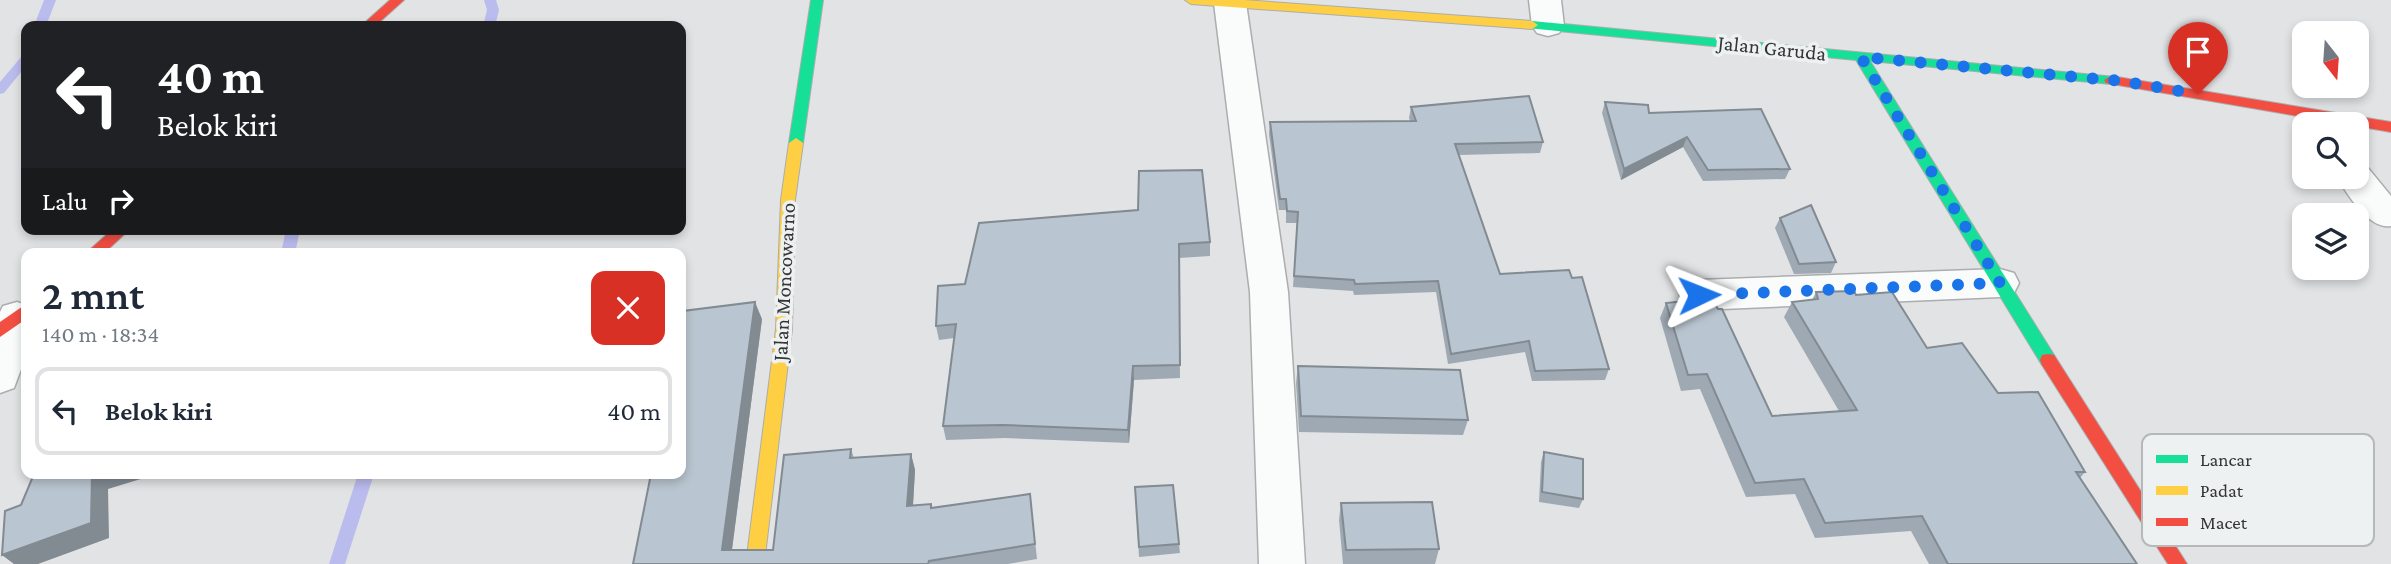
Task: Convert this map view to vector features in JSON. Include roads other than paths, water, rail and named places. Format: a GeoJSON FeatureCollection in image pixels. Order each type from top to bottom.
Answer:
{"type":"FeatureCollection","features":[{"type":"Feature","properties":{"kind":"main road"},"geometry":{"type":"LineString","coordinates":[[373,21],[398,0]]}},
{"type":"Feature","properties":{"kind":"main road","name":"Jalan Moncowarno"},"geometry":{"type":"LineString","coordinates":[[755,564],[784,329],[788,200],[817,0]]}},
{"type":"Feature","properties":{"kind":"main road","name":"Jalan Garuda"},"geometry":{"type":"LineString","coordinates":[[1191,0],[1546,13],[1861,57],[2121,81],[2292,115]]}},
{"type":"Feature","properties":{"kind":"main road"},"geometry":{"type":"LineString","coordinates":[[1861,57],[2142,507]]}},
{"type":"Feature","properties":{"kind":"main road","name":"Jalan Garuda"},"geometry":{"type":"LineString","coordinates":[[2369,125],[2391,127]]}},
{"type":"Feature","properties":{"kind":"main road"},"geometry":{"type":"LineString","coordinates":[[100,248],[116,235]]}},
{"type":"Feature","properties":{"kind":"main road"},"geometry":{"type":"LineString","coordinates":[[2167,546],[2178,564]]}},
{"type":"Feature","properties":{"kind":"street"},"geometry":{"type":"LineString","coordinates":[[1230,3],[1269,292],[1282,564]]}},
{"type":"Feature","properties":{"kind":"street"},"geometry":{"type":"LineString","coordinates":[[2365,189],[2385,214]]}},
{"type":"Feature","properties":{"kind":"street"},"geometry":{"type":"LineString","coordinates":[[1699,295],[2000,283]]}},
{"type":"Feature","properties":{"kind":"street"},"geometry":{"type":"LineString","coordinates":[[0,377],[14,319]]}},
{"type":"Feature","properties":{"kind":"waterway"},"geometry":{"type":"LineString","coordinates":[[42,21],[50,0]]}},
{"type":"Feature","properties":{"kind":"waterway"},"geometry":{"type":"LineString","coordinates":[[490,0],[493,10],[490,21]]}},
{"type":"Feature","properties":{"kind":"waterway"},"geometry":{"type":"LineString","coordinates":[[0,90],[21,65]]}},
{"type":"Feature","properties":{"kind":"waterway"},"geometry":{"type":"LineString","coordinates":[[289,248],[292,235]]}},
{"type":"Feature","properties":{"kind":"waterway"},"geometry":{"type":"LineString","coordinates":[[337,564],[364,479]]}}]}
